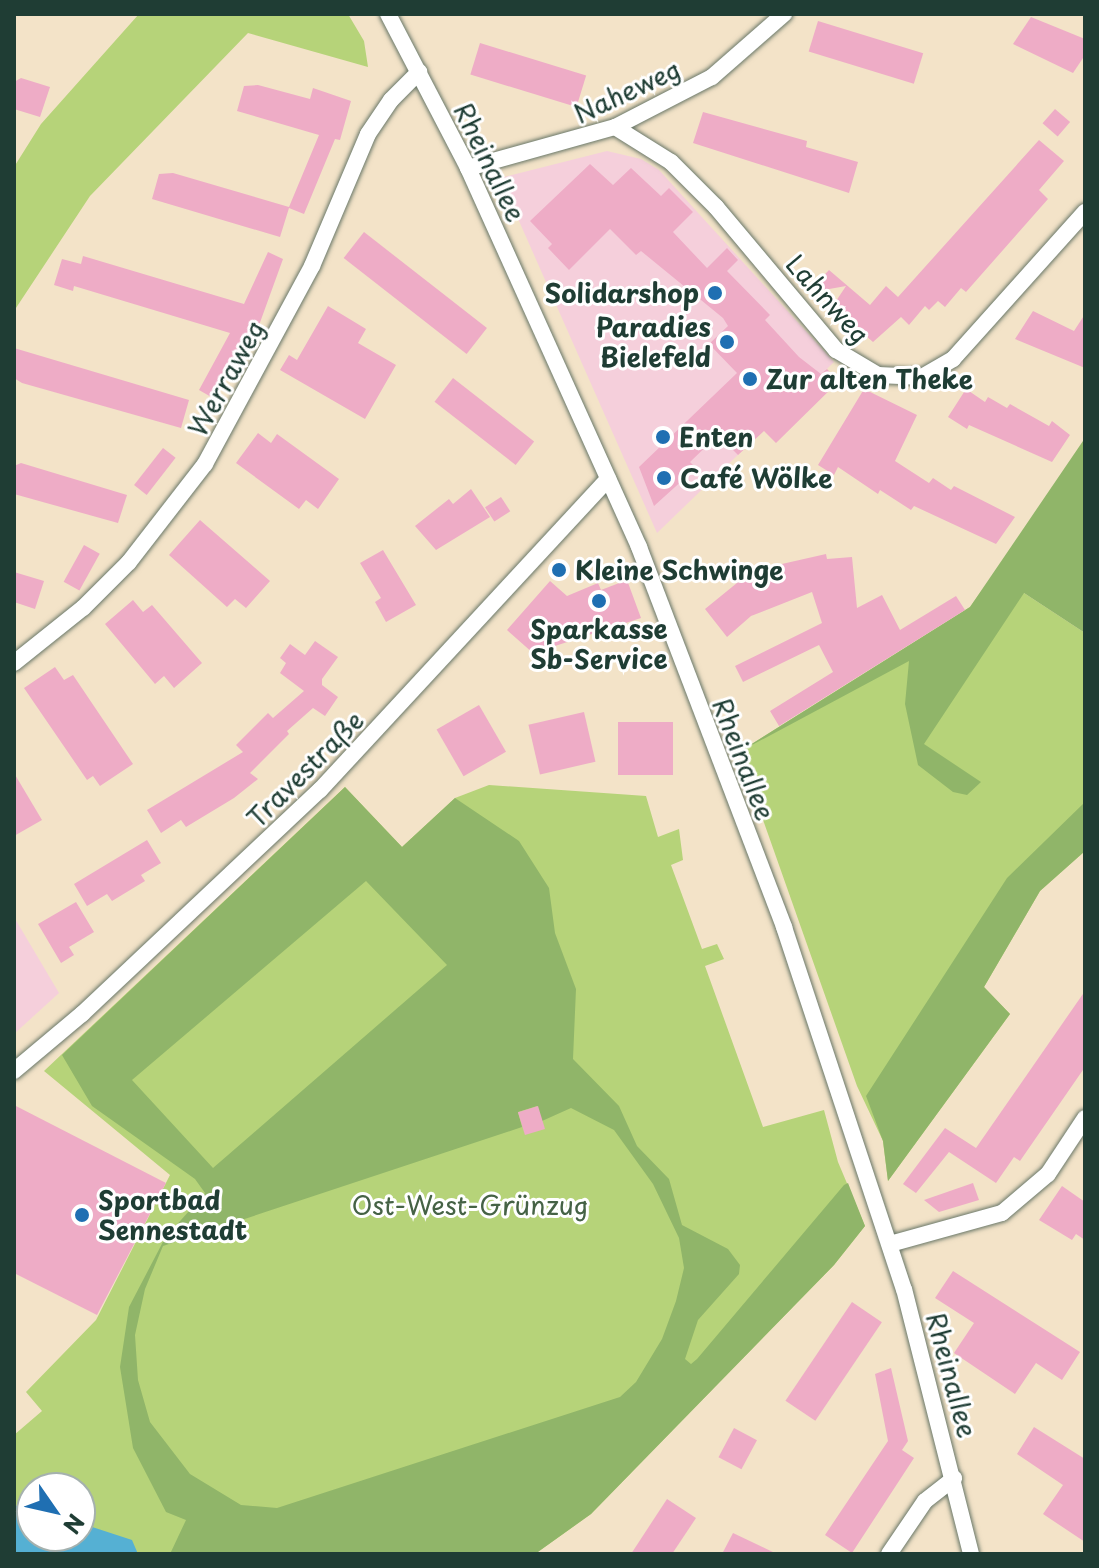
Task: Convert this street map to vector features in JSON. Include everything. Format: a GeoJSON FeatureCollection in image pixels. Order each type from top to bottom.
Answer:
{"type":"FeatureCollection","features":[{"type":"Feature","properties":{"kind":"street","name":"Rheinallee"},"geometry":{"type":"LineString","coordinates":[[388,14],[468,168],[608,479],[784,927],[890,1244],[954,1478],[971,1554]]}},
{"type":"Feature","properties":{"kind":"street","name":"Naheweg"},"geometry":{"type":"LineString","coordinates":[[468,168],[615,127],[721,71],[784,14]]}},
{"type":"Feature","properties":{"kind":"street","name":"Werraweg"},"geometry":{"type":"LineString","coordinates":[[14,663],[92,599],[145,545],[185,494],[263,365],[368,134],[391,100],[419,72]]}},
{"type":"Feature","properties":{"kind":"street","name":"Lahnweg"},"geometry":{"type":"LineString","coordinates":[[615,127],[671,162],[705,195],[836,350],[868,371],[886,376],[922,377],[953,359],[1085,212]]}},
{"type":"Feature","properties":{"kind":"street","name":"Travestraße"},"geometry":{"type":"LineString","coordinates":[[14,1071],[82,1014],[320,790],[608,479]]}},
{"type":"Feature","properties":{"kind":"street"},"geometry":{"type":"LineString","coordinates":[[890,1244],[1002,1213],[1048,1174],[1085,1118]]}},
{"type":"Feature","properties":{"kind":"street"},"geometry":{"type":"LineString","coordinates":[[889,1554],[925,1501],[954,1478]]}},
{"type":"Feature","properties":{"kind":"shaded area"},"geometry":{"type":"Polygon","coordinates":[[[607,151],[641,159],[659,170],[834,362],[657,533],[500,178],[607,151]]]}},
{"type":"Feature","properties":{"kind":"shaded area"},"geometry":{"type":"Polygon","coordinates":[[[14,917],[59,993],[14,1034],[14,917]]]}},
{"type":"Feature","properties":{"kind":"green space"},"geometry":{"type":"Polygon","coordinates":[[[139,14],[348,14],[364,41],[368,67],[248,33],[90,196],[14,311],[14,167],[41,124],[139,14]]]}},
{"type":"Feature","properties":{"kind":"green space"},"geometry":{"type":"Polygon","coordinates":[[[1085,438],[1085,633],[1024,593],[924,744],[981,782],[967,795],[953,792],[918,765],[905,704],[909,661],[739,752],[970,607],[1085,438]]]}},
{"type":"Feature","properties":{"kind":"green space"},"geometry":{"type":"Polygon","coordinates":[[[1001,564],[1024,593],[1085,633],[1085,851],[1040,891],[984,987],[1010,1014],[888,1181],[883,1141],[857,1086],[739,752],[970,607],[1001,564]]]}},
{"type":"Feature","properties":{"kind":"green space","name":"Ost-West-Grünzug"},"geometry":{"type":"Polygon","coordinates":[[[489,785],[646,796],[658,837],[679,829],[683,860],[671,865],[702,949],[717,944],[724,959],[705,966],[763,1127],[824,1110],[838,1162],[865,1226],[834,1265],[591,1514],[535,1554],[14,1554],[14,1435],[42,1411],[26,1392],[96,1320],[170,1175],[44,1071],[345,787],[402,847],[455,798],[489,785]]]}},
{"type":"Feature","properties":{"kind":"green space"},"geometry":{"type":"Polygon","coordinates":[[[345,787],[402,847],[455,798],[519,841],[549,888],[555,933],[576,989],[573,1059],[619,1106],[637,1146],[669,1179],[682,1225],[728,1249],[740,1265],[739,1274],[698,1320],[685,1359],[691,1364],[697,1359],[848,1183],[865,1226],[834,1265],[591,1514],[535,1554],[170,1554],[186,1520],[166,1512],[133,1448],[120,1367],[129,1307],[165,1238],[205,1193],[195,1179],[92,1106],[62,1055],[345,787]],[[366,881],[132,1080],[213,1168],[447,965],[366,881]],[[537,1106],[518,1112],[522,1127],[163,1246],[145,1289],[135,1335],[138,1380],[150,1422],[190,1474],[241,1505],[277,1508],[620,1397],[636,1382],[662,1339],[676,1301],[684,1268],[679,1238],[653,1184],[614,1130],[571,1108],[542,1121],[537,1106]]]}},
{"type":"Feature","properties":{"kind":"green space"},"geometry":{"type":"Polygon","coordinates":[[[1085,802],[1085,851],[1040,891],[984,987],[1010,1014],[888,1181],[883,1141],[866,1096],[1007,878],[1085,802]]]}},
{"type":"Feature","properties":{"kind":"water"},"geometry":{"type":"Polygon","coordinates":[[[14,1505],[16,1552],[96,1552],[96,1528],[132,1540],[138,1554],[14,1554],[14,1505]]]}},
{"type":"Feature","properties":{"kind":"building"},"geometry":{"type":"Polygon","coordinates":[[[1031,17],[1085,39],[1085,55],[1073,73],[1013,44],[1031,17]]]}},
{"type":"Feature","properties":{"kind":"building"},"geometry":{"type":"Polygon","coordinates":[[[818,21],[923,53],[914,84],[809,52],[818,21]]]}},
{"type":"Feature","properties":{"kind":"building"},"geometry":{"type":"Polygon","coordinates":[[[480,43],[586,75],[577,107],[470,75],[480,43]]]}},
{"type":"Feature","properties":{"kind":"building"},"geometry":{"type":"Polygon","coordinates":[[[21,78],[50,87],[40,117],[14,109],[14,82],[21,78]]]}},
{"type":"Feature","properties":{"kind":"building"},"geometry":{"type":"Polygon","coordinates":[[[258,85],[310,99],[313,88],[351,101],[340,140],[335,139],[304,214],[289,208],[280,237],[152,199],[159,174],[173,173],[289,207],[319,135],[237,111],[244,86],[258,85]]]}},
{"type":"Feature","properties":{"kind":"building"},"geometry":{"type":"Polygon","coordinates":[[[1055,109],[1070,122],[1058,136],[1043,123],[1055,109]]]}},
{"type":"Feature","properties":{"kind":"building"},"geometry":{"type":"Polygon","coordinates":[[[703,112],[807,141],[806,147],[858,162],[849,193],[693,143],[703,112]]]}},
{"type":"Feature","properties":{"kind":"building"},"geometry":{"type":"Polygon","coordinates":[[[1039,140],[1064,161],[1039,190],[1048,199],[966,292],[961,288],[945,307],[938,301],[929,310],[925,306],[909,325],[901,317],[873,342],[832,307],[846,286],[807,293],[829,270],[870,305],[886,286],[898,297],[1039,140]]]}},
{"type":"Feature","properties":{"kind":"building"},"geometry":{"type":"Polygon","coordinates":[[[590,164],[613,185],[631,168],[661,196],[669,188],[693,212],[673,232],[707,268],[727,248],[738,260],[727,271],[770,315],[765,320],[799,357],[821,374],[827,369],[839,381],[776,443],[764,431],[738,455],[718,435],[690,462],[696,468],[654,506],[639,467],[737,373],[709,344],[728,326],[723,318],[641,251],[636,255],[610,229],[569,270],[548,248],[552,244],[530,221],[590,164]]]}},
{"type":"Feature","properties":{"kind":"building"},"geometry":{"type":"Polygon","coordinates":[[[364,232],[487,328],[467,354],[344,258],[364,232]]]}},
{"type":"Feature","properties":{"kind":"building"},"geometry":{"type":"Polygon","coordinates":[[[268,252],[283,259],[258,328],[213,398],[199,390],[230,333],[74,286],[73,291],[54,285],[62,259],[81,264],[83,256],[244,304],[268,252]]]}},
{"type":"Feature","properties":{"kind":"building"},"geometry":{"type":"Polygon","coordinates":[[[328,306],[366,329],[358,343],[396,365],[365,419],[280,370],[289,355],[297,360],[328,306]]]}},
{"type":"Feature","properties":{"kind":"building"},"geometry":{"type":"Polygon","coordinates":[[[1033,311],[1074,331],[1085,314],[1085,368],[1015,339],[1033,311]]]}},
{"type":"Feature","properties":{"kind":"building"},"geometry":{"type":"Polygon","coordinates":[[[14,348],[189,400],[181,428],[22,383],[14,378],[14,348]]]}},
{"type":"Feature","properties":{"kind":"building"},"geometry":{"type":"Polygon","coordinates":[[[453,378],[534,441],[516,465],[435,402],[453,378]]]}},
{"type":"Feature","properties":{"kind":"building"},"geometry":{"type":"Polygon","coordinates":[[[864,389],[917,415],[895,461],[929,483],[933,478],[951,490],[954,486],[1015,517],[996,544],[914,506],[911,510],[880,490],[878,494],[838,467],[834,475],[818,465],[864,389]]]}},
{"type":"Feature","properties":{"kind":"building"},"geometry":{"type":"Polygon","coordinates":[[[966,389],[985,402],[988,397],[1007,408],[1010,404],[1049,426],[1052,421],[1070,435],[1052,462],[969,425],[967,429],[948,417],[966,389]]]}},
{"type":"Feature","properties":{"kind":"building"},"geometry":{"type":"Polygon","coordinates":[[[258,433],[271,443],[277,434],[339,479],[318,509],[306,500],[299,509],[236,463],[258,433]]]}},
{"type":"Feature","properties":{"kind":"building"},"geometry":{"type":"Polygon","coordinates":[[[163,448],[176,458],[147,495],[134,485],[163,448]]]}},
{"type":"Feature","properties":{"kind":"building"},"geometry":{"type":"Polygon","coordinates":[[[21,463],[127,495],[118,523],[14,494],[14,466],[21,463]]]}},
{"type":"Feature","properties":{"kind":"building"},"geometry":{"type":"Polygon","coordinates":[[[471,489],[490,517],[436,550],[415,526],[449,499],[453,504],[471,489]]]}},
{"type":"Feature","properties":{"kind":"building"},"geometry":{"type":"Polygon","coordinates":[[[501,497],[510,511],[494,522],[485,507],[501,497]]]}},
{"type":"Feature","properties":{"kind":"building"},"geometry":{"type":"Polygon","coordinates":[[[200,520],[270,581],[246,608],[235,599],[227,607],[169,555],[200,520]]]}},
{"type":"Feature","properties":{"kind":"building"},"geometry":{"type":"Polygon","coordinates":[[[84,545],[100,554],[79,590],[64,582],[84,545]]]}},
{"type":"Feature","properties":{"kind":"building"},"geometry":{"type":"Polygon","coordinates":[[[383,550],[416,605],[386,622],[375,602],[381,598],[360,563],[383,550]]]}},
{"type":"Feature","properties":{"kind":"building"},"geometry":{"type":"Polygon","coordinates":[[[826,554],[827,559],[852,557],[857,608],[882,595],[900,630],[956,596],[965,610],[779,726],[770,711],[833,672],[819,645],[743,682],[735,666],[822,623],[812,592],[751,616],[727,637],[705,609],[748,574],[751,580],[773,566],[826,554]]]}},
{"type":"Feature","properties":{"kind":"building"},"geometry":{"type":"Polygon","coordinates":[[[14,572],[44,581],[35,609],[14,602],[14,572]]]}},
{"type":"Feature","properties":{"kind":"building"},"geometry":{"type":"Polygon","coordinates":[[[627,580],[641,618],[555,646],[542,661],[507,630],[550,581],[567,596],[598,583],[601,590],[627,580]]]}},
{"type":"Feature","properties":{"kind":"building"},"geometry":{"type":"Polygon","coordinates":[[[133,600],[143,612],[152,605],[202,663],[174,688],[164,676],[155,684],[105,624],[133,600]]]}},
{"type":"Feature","properties":{"kind":"building"},"geometry":{"type":"Polygon","coordinates":[[[315,641],[338,657],[322,679],[322,685],[338,697],[325,716],[313,708],[287,731],[289,734],[250,773],[258,779],[234,798],[186,827],[181,820],[161,833],[147,810],[243,752],[236,745],[268,713],[273,718],[304,691],[280,673],[286,663],[280,658],[290,644],[305,655],[315,641]]]}},
{"type":"Feature","properties":{"kind":"building"},"geometry":{"type":"Polygon","coordinates":[[[55,667],[64,680],[73,675],[133,764],[100,786],[93,776],[87,780],[24,688],[55,667]]]}},
{"type":"Feature","properties":{"kind":"building"},"geometry":{"type":"Polygon","coordinates":[[[479,705],[506,752],[464,776],[437,730],[479,705]]]}},
{"type":"Feature","properties":{"kind":"building"},"geometry":{"type":"Polygon","coordinates":[[[584,712],[595,762],[540,775],[528,725],[584,712]]]}},
{"type":"Feature","properties":{"kind":"building"},"geometry":{"type":"Polygon","coordinates":[[[618,722],[673,722],[673,775],[618,775],[618,722]]]}},
{"type":"Feature","properties":{"kind":"building"},"geometry":{"type":"Polygon","coordinates":[[[14,773],[42,820],[14,836],[14,773]]]}},
{"type":"Feature","properties":{"kind":"building"},"geometry":{"type":"Polygon","coordinates":[[[147,840],[161,863],[141,875],[145,881],[112,901],[107,894],[87,906],[74,884],[147,840]]]}},
{"type":"Feature","properties":{"kind":"building"},"geometry":{"type":"Polygon","coordinates":[[[76,902],[94,932],[69,947],[74,955],[61,963],[38,924],[76,902]]]}},
{"type":"Feature","properties":{"kind":"building"},"geometry":{"type":"Polygon","coordinates":[[[1085,991],[1085,1067],[1020,1161],[1014,1157],[996,1183],[949,1152],[916,1193],[903,1184],[945,1128],[976,1148],[1085,991]]]}},
{"type":"Feature","properties":{"kind":"building","name":"Sportbad Sennestadt"},"geometry":{"type":"Polygon","coordinates":[[[14,1105],[166,1183],[97,1315],[14,1273],[14,1105]]]}},
{"type":"Feature","properties":{"kind":"building"},"geometry":{"type":"Polygon","coordinates":[[[538,1106],[545,1129],[525,1135],[518,1112],[538,1106]]]}},
{"type":"Feature","properties":{"kind":"building"},"geometry":{"type":"Polygon","coordinates":[[[973,1183],[979,1200],[939,1212],[924,1200],[973,1183]]]}},
{"type":"Feature","properties":{"kind":"building"},"geometry":{"type":"Polygon","coordinates":[[[1062,1186],[1085,1202],[1085,1240],[1076,1234],[1072,1240],[1039,1220],[1062,1186]]]}},
{"type":"Feature","properties":{"kind":"building"},"geometry":{"type":"Polygon","coordinates":[[[953,1271],[1080,1352],[1062,1380],[1036,1363],[1015,1394],[954,1353],[974,1323],[935,1298],[953,1271]]]}},
{"type":"Feature","properties":{"kind":"building"},"geometry":{"type":"Polygon","coordinates":[[[852,1302],[882,1322],[815,1421],[785,1401],[852,1302]]]}},
{"type":"Feature","properties":{"kind":"building"},"geometry":{"type":"Polygon","coordinates":[[[891,1368],[908,1441],[902,1450],[914,1458],[852,1553],[825,1535],[888,1441],[875,1374],[891,1368]]]}},
{"type":"Feature","properties":{"kind":"building"},"geometry":{"type":"Polygon","coordinates":[[[1034,1427],[1085,1459],[1085,1542],[1043,1514],[1063,1485],[1017,1454],[1034,1427]]]}},
{"type":"Feature","properties":{"kind":"building"},"geometry":{"type":"Polygon","coordinates":[[[734,1428],[757,1440],[741,1469],[719,1457],[734,1428]]]}},
{"type":"Feature","properties":{"kind":"building"},"geometry":{"type":"Polygon","coordinates":[[[667,1499],[696,1518],[672,1554],[631,1554],[667,1499]]]}},
{"type":"Feature","properties":{"kind":"building"},"geometry":{"type":"Polygon","coordinates":[[[733,1533],[777,1554],[722,1554],[733,1533]]]}},
{"type":"Feature","properties":{"kind":"place","name":"Solidarshop"},"geometry":{"type":"Point","coordinates":[715,293]}},
{"type":"Feature","properties":{"kind":"place","name":"Paradies Bielefeld"},"geometry":{"type":"Point","coordinates":[727,342]}},
{"type":"Feature","properties":{"kind":"place","name":"Zur alten Theke"},"geometry":{"type":"Point","coordinates":[750,379]}},
{"type":"Feature","properties":{"kind":"place","name":"Enten"},"geometry":{"type":"Point","coordinates":[663,437]}},
{"type":"Feature","properties":{"kind":"place","name":"Café Wölke"},"geometry":{"type":"Point","coordinates":[664,478]}},
{"type":"Feature","properties":{"kind":"place","name":"Kleine Schwinge"},"geometry":{"type":"Point","coordinates":[559,570]}},
{"type":"Feature","properties":{"kind":"place","name":"Sparkasse Sb-Service"},"geometry":{"type":"Point","coordinates":[599,601]}},
{"type":"Feature","properties":{"kind":"place","name":"Sportbad Sennestadt"},"geometry":{"type":"Point","coordinates":[82,1215]}}]}
